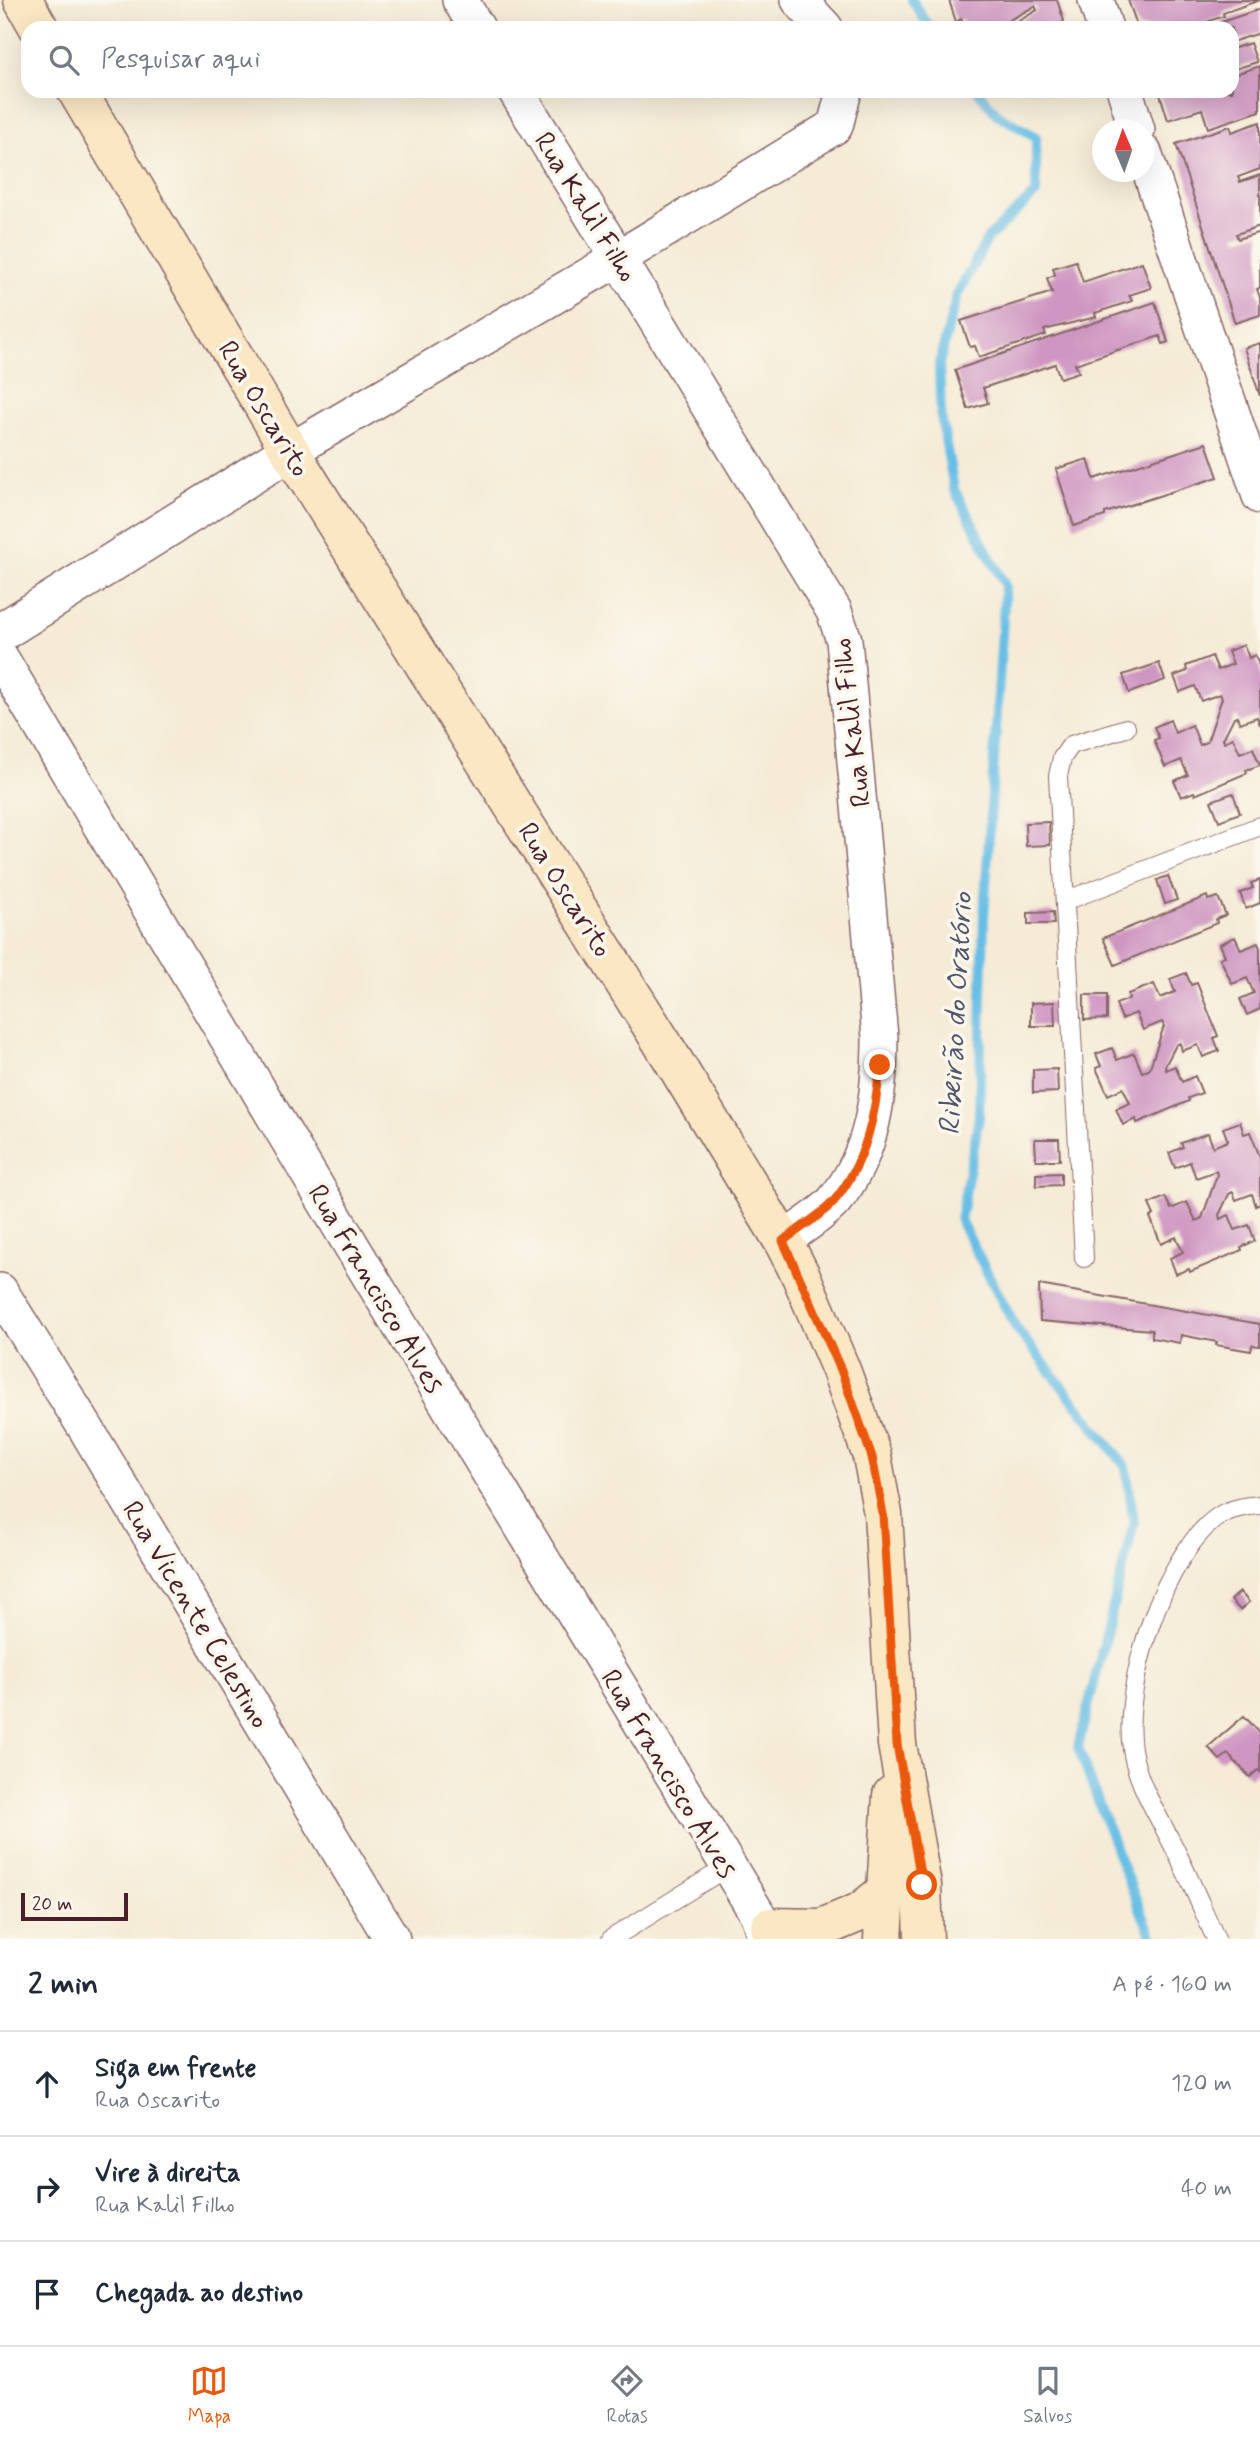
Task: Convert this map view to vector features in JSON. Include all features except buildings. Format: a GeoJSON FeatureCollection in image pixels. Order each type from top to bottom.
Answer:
{"type":"FeatureCollection","features":[{"type":"Feature","properties":{"kind":"main road"},"geometry":{"type":"LineString","coordinates":[[23,0],[35,21]]}},
{"type":"Feature","properties":{"kind":"main road","name":"Rua Oscarito"},"geometry":{"type":"LineString","coordinates":[[81,98],[290,451],[673,1060],[783,1241],[841,1370],[872,1457],[883,1514],[897,1744],[922,1885],[924,1939]]}},
{"type":"Feature","properties":{"kind":"main road","name":"Rua Oscarito"},"geometry":{"type":"LineString","coordinates":[[883,1939],[897,1744]]}},
{"type":"Feature","properties":{"kind":"main road"},"geometry":{"type":"LineString","coordinates":[[769,1930],[822,1928],[860,1912],[885,1892]]}},
{"type":"Feature","properties":{"kind":"street"},"geometry":{"type":"LineString","coordinates":[[460,0],[473,21]]}},
{"type":"Feature","properties":{"kind":"street"},"geometry":{"type":"LineString","coordinates":[[799,0],[818,21]]}},
{"type":"Feature","properties":{"kind":"street"},"geometry":{"type":"LineString","coordinates":[[1096,0],[1103,21]]}},
{"type":"Feature","properties":{"kind":"street","name":"Rua Kalil Filho"},"geometry":{"type":"LineString","coordinates":[[520,98],[834,611],[844,640],[880,1037],[878,1097],[862,1156],[850,1178],[833,1202],[783,1241]]}},
{"type":"Feature","properties":{"kind":"street"},"geometry":{"type":"LineString","coordinates":[[0,633],[290,451],[619,258],[835,126],[842,98]]}},
{"type":"Feature","properties":{"kind":"street"},"geometry":{"type":"LineString","coordinates":[[1127,98],[1134,119]]}},
{"type":"Feature","properties":{"kind":"street"},"geometry":{"type":"LineString","coordinates":[[1154,182],[1260,496]]}},
{"type":"Feature","properties":{"kind":"street","name":"Rua Francisco Alves"},"geometry":{"type":"LineString","coordinates":[[0,657],[360,1260],[727,1867],[769,1930]]}},
{"type":"Feature","properties":{"kind":"street","name":"Rua Vicente Celestino"},"geometry":{"type":"LineString","coordinates":[[0,1291],[85,1427],[392,1939]]}},
{"type":"Feature","properties":{"kind":"lane"},"geometry":{"type":"LineString","coordinates":[[1084,1258],[1058,776],[1062,758],[1071,745],[1126,728]]}},
{"type":"Feature","properties":{"kind":"lane"},"geometry":{"type":"LineString","coordinates":[[1065,901],[1260,827]]}},
{"type":"Feature","properties":{"kind":"lane"},"geometry":{"type":"LineString","coordinates":[[1216,1939],[1175,1849],[1139,1780],[1132,1749],[1132,1688],[1164,1589],[1191,1544],[1203,1529],[1221,1515],[1241,1507],[1260,1505]]}},
{"type":"Feature","properties":{"kind":"lane"},"geometry":{"type":"LineString","coordinates":[[611,1939],[727,1867]]}},
{"type":"Feature","properties":{"kind":"waterway","name":"Ribeirão do Oratório"},"geometry":{"type":"LineString","coordinates":[[912,0],[926,21]]}},
{"type":"Feature","properties":{"kind":"waterway","name":"Ribeirão do Oratório"},"geometry":{"type":"LineString","coordinates":[[984,98],[997,114],[1036,137],[1036,193],[988,238],[957,295],[939,364],[941,416],[954,489],[1005,585],[984,916],[979,1118],[960,1220],[1016,1328],[1126,1467],[1134,1523],[1078,1747],[1121,1863],[1153,1939]]}},
{"type":"Feature","properties":{"kind":"route"},"geometry":{"type":"LineString","coordinates":[[880,1065],[878,1097],[871,1127],[862,1156],[850,1178],[833,1202],[783,1241],[841,1370],[872,1457],[883,1514],[897,1744],[922,1885]]}}]}
